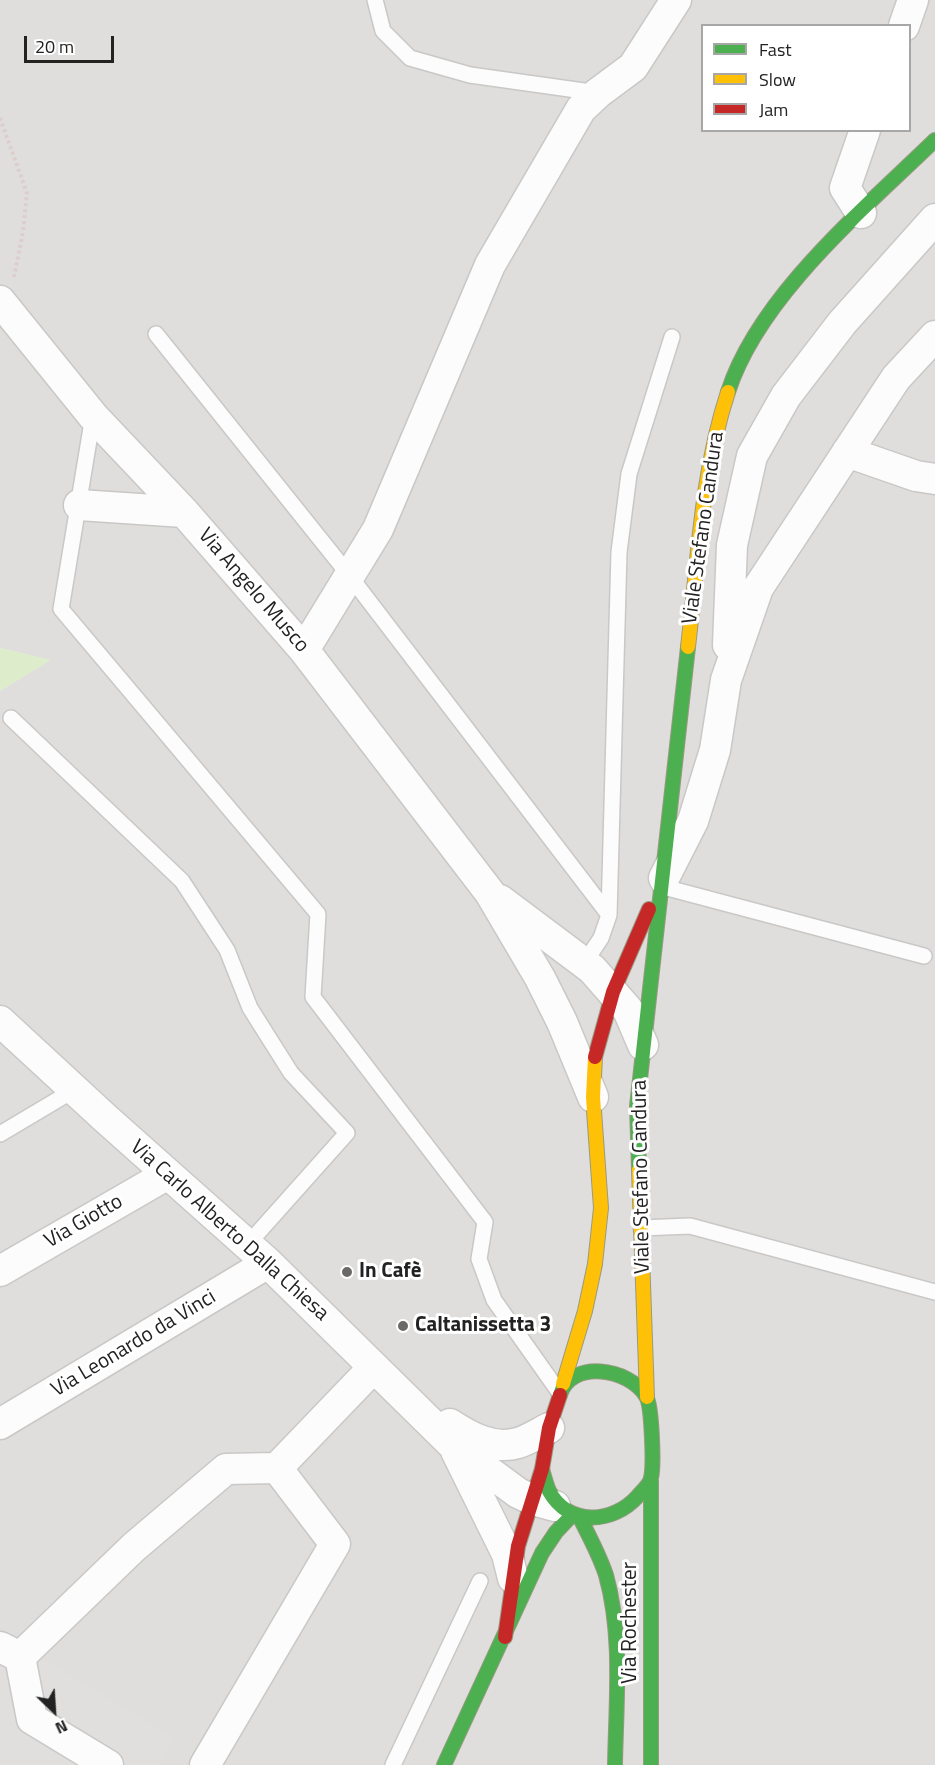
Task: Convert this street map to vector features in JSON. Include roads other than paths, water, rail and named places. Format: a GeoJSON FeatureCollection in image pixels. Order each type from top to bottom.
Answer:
{"type":"FeatureCollection","features":[{"type":"Feature","properties":{"kind":"main road","name":"Viale Stefano Candura"},"geometry":{"type":"LineString","coordinates":[[647,1397],[637,1106],[707,479],[716,428],[731,383],[753,338],[786,293],[825,247],[935,140]]}},
{"type":"Feature","properties":{"kind":"main road","name":"Viale Stefano Candura"},"geometry":{"type":"LineString","coordinates":[[562,1389],[585,1311],[595,1264],[601,1208],[592,1097],[595,1053],[613,992],[660,886]]}},
{"type":"Feature","properties":{"kind":"main road"},"geometry":{"type":"LineString","coordinates":[[505,1637],[518,1546],[542,1469],[549,1428],[562,1389],[575,1375],[584,1372],[610,1372],[633,1383],[647,1397],[654,1462],[651,1481],[627,1508],[613,1514],[593,1518],[571,1512],[548,1489],[542,1469]]}},
{"type":"Feature","properties":{"kind":"main road","name":"Via Rochester"},"geometry":{"type":"LineString","coordinates":[[651,1481],[651,1765]]}},
{"type":"Feature","properties":{"kind":"main road"},"geometry":{"type":"LineString","coordinates":[[444,1765],[542,1553],[571,1512]]}},
{"type":"Feature","properties":{"kind":"main road","name":"Via Rochester"},"geometry":{"type":"LineString","coordinates":[[571,1512],[599,1554],[611,1600],[615,1656],[615,1765]]}},
{"type":"Feature","properties":{"kind":"street"},"geometry":{"type":"LineString","coordinates":[[304,650],[378,529],[490,265],[581,109],[633,67],[676,0]]}},
{"type":"Feature","properties":{"kind":"street"},"geometry":{"type":"LineString","coordinates":[[905,24],[913,0]]}},
{"type":"Feature","properties":{"kind":"street"},"geometry":{"type":"LineString","coordinates":[[861,213],[845,188],[864,132]]}},
{"type":"Feature","properties":{"kind":"street"},"geometry":{"type":"LineString","coordinates":[[660,886],[693,821],[715,750],[726,680],[732,545],[752,456],[793,386],[842,322],[935,219]]}},
{"type":"Feature","properties":{"kind":"street","name":"Via Angelo Musco"},"geometry":{"type":"LineString","coordinates":[[5,308],[93,416],[184,512],[304,650],[490,893]]}},
{"type":"Feature","properties":{"kind":"street"},"geometry":{"type":"LineString","coordinates":[[726,680],[758,588],[896,378],[935,336]]}},
{"type":"Feature","properties":{"kind":"street"},"geometry":{"type":"LineString","coordinates":[[847,452],[916,476],[935,479]]}},
{"type":"Feature","properties":{"kind":"street"},"geometry":{"type":"LineString","coordinates":[[78,505],[184,512]]}},
{"type":"Feature","properties":{"kind":"street"},"geometry":{"type":"LineString","coordinates":[[490,893],[585,962],[628,1010],[644,1045]]}},
{"type":"Feature","properties":{"kind":"street"},"geometry":{"type":"LineString","coordinates":[[490,893],[540,978],[592,1097]]}},
{"type":"Feature","properties":{"kind":"street","name":"Via Carlo Alberto Dalla Chiesa"},"geometry":{"type":"LineString","coordinates":[[0,1021],[258,1254],[453,1445]]}},
{"type":"Feature","properties":{"kind":"street","name":"Via Giotto"},"geometry":{"type":"LineString","coordinates":[[0,1271],[168,1174]]}},
{"type":"Feature","properties":{"kind":"street","name":"Via Leonardo da Vinci"},"geometry":{"type":"LineString","coordinates":[[0,1424],[258,1254]]}},
{"type":"Feature","properties":{"kind":"street"},"geometry":{"type":"LineString","coordinates":[[108,1765],[32,1719],[10,1652],[226,1469],[277,1468],[374,1367]]}},
{"type":"Feature","properties":{"kind":"street"},"geometry":{"type":"LineString","coordinates":[[400,1392],[463,1432],[485,1443],[504,1446],[520,1443],[549,1428]]}},
{"type":"Feature","properties":{"kind":"street"},"geometry":{"type":"LineString","coordinates":[[453,1445],[519,1493],[532,1500],[571,1512]]}},
{"type":"Feature","properties":{"kind":"street"},"geometry":{"type":"LineString","coordinates":[[453,1445],[507,1554],[513,1578]]}},
{"type":"Feature","properties":{"kind":"street"},"geometry":{"type":"LineString","coordinates":[[205,1765],[335,1544],[277,1468]]}},
{"type":"Feature","properties":{"kind":"lane"},"geometry":{"type":"LineString","coordinates":[[375,0],[383,31],[410,58],[470,75],[598,93]]}},
{"type":"Feature","properties":{"kind":"lane"},"geometry":{"type":"LineString","coordinates":[[156,334],[349,575],[609,915]]}},
{"type":"Feature","properties":{"kind":"lane"},"geometry":{"type":"LineString","coordinates":[[585,962],[601,938],[609,915],[619,552],[629,474],[672,337]]}},
{"type":"Feature","properties":{"kind":"lane"},"geometry":{"type":"LineString","coordinates":[[93,416],[61,609],[318,914],[313,997],[485,1222],[479,1259],[494,1300],[562,1389]]}},
{"type":"Feature","properties":{"kind":"lane"},"geometry":{"type":"LineString","coordinates":[[11,718],[182,881],[227,950],[250,1008],[291,1073],[347,1133],[258,1254]]}},
{"type":"Feature","properties":{"kind":"lane"},"geometry":{"type":"LineString","coordinates":[[660,886],[924,957]]}},
{"type":"Feature","properties":{"kind":"lane"},"geometry":{"type":"LineString","coordinates":[[0,1134],[74,1090]]}},
{"type":"Feature","properties":{"kind":"lane"},"geometry":{"type":"LineString","coordinates":[[641,1228],[690,1226],[935,1292]]}},
{"type":"Feature","properties":{"kind":"lane"},"geometry":{"type":"LineString","coordinates":[[393,1765],[480,1581]]}},
{"type":"Feature","properties":{"kind":"place","name":"In Cafè"},"geometry":{"type":"Point","coordinates":[347,1272]}},
{"type":"Feature","properties":{"kind":"place","name":"Caltanissetta 3"},"geometry":{"type":"Point","coordinates":[403,1326]}}]}
